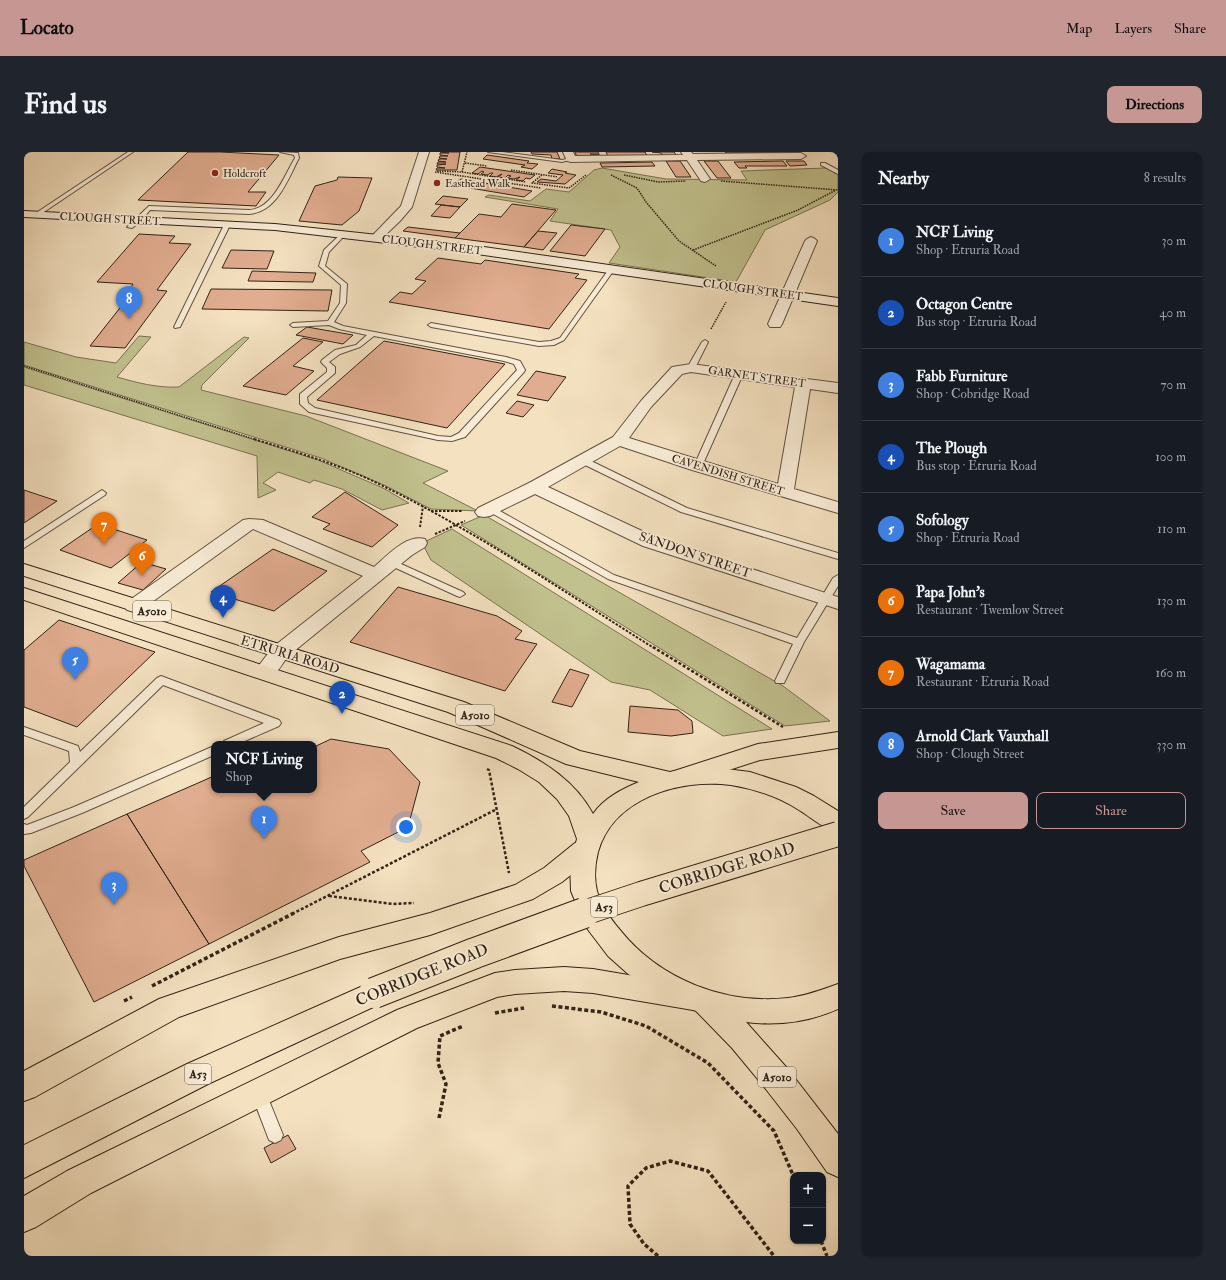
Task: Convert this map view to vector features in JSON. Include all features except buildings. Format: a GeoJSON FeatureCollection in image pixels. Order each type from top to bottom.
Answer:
{"type":"FeatureCollection","features":[{"type":"Feature","properties":{"kind":"main road","name":"ETRURIA ROAD"},"geometry":{"type":"LineString","coordinates":[[24,570],[456,707],[574,758],[674,779]]}},
{"type":"Feature","properties":{"kind":"main road","name":"ETRURIA ROAD"},"geometry":{"type":"LineString","coordinates":[[24,594],[265,672],[504,752],[529,764],[548,777],[567,794],[580,814],[586,845]]}},
{"type":"Feature","properties":{"kind":"main road"},"geometry":{"type":"LineString","coordinates":[[24,1087],[169,1008],[339,948],[430,924],[524,892],[553,875],[586,845],[602,819],[620,802],[648,786],[758,752],[838,740]]}},
{"type":"Feature","properties":{"kind":"main road"},"geometry":{"type":"LineString","coordinates":[[674,779],[691,776],[718,776],[762,784],[793,795],[838,824]]}},
{"type":"Feature","properties":{"kind":"main road","name":"COBRIDGE ROAD"},"geometry":{"type":"LineString","coordinates":[[24,1162],[65,1140],[251,1048],[374,993],[474,952],[641,894],[838,834]]}},
{"type":"Feature","properties":{"kind":"main road"},"geometry":{"type":"LineString","coordinates":[[586,845],[581,868],[584,890],[592,913],[610,940],[640,967],[660,982],[700,1000]]}},
{"type":"Feature","properties":{"kind":"main road"},"geometry":{"type":"LineString","coordinates":[[24,1215],[79,1182],[407,1019],[495,985],[564,979],[593,981],[700,1000],[737,1009],[764,1012],[799,1009],[824,1002],[838,996]]}},
{"type":"Feature","properties":{"kind":"main road","name":"A5010"},"geometry":{"type":"LineString","coordinates":[[700,1000],[728,1023],[775,1075],[813,1124],[838,1161]]}},
{"type":"Feature","properties":{"kind":"street"},"geometry":{"type":"LineString","coordinates":[[376,238],[396,220],[406,207],[424,152]]}},
{"type":"Feature","properties":{"kind":"street"},"geometry":{"type":"LineString","coordinates":[[570,156],[597,159],[688,155],[801,156]]}},
{"type":"Feature","properties":{"kind":"street"},"geometry":{"type":"LineString","coordinates":[[688,155],[705,179]]}},
{"type":"Feature","properties":{"kind":"street","name":"CLOUGH STREET"},"geometry":{"type":"LineString","coordinates":[[24,214],[134,224],[275,227],[343,234],[464,248],[838,302]]}},
{"type":"Feature","properties":{"kind":"street"},"geometry":{"type":"LineString","coordinates":[[775,324],[811,241]]}},
{"type":"Feature","properties":{"kind":"street"},"geometry":{"type":"LineString","coordinates":[[487,511],[535,487],[619,440],[646,404],[684,369]]}},
{"type":"Feature","properties":{"kind":"street","name":"GARNET STREET"},"geometry":{"type":"LineString","coordinates":[[684,369],[739,374],[838,388]]}},
{"type":"Feature","properties":{"kind":"street"},"geometry":{"type":"LineString","coordinates":[[785,492],[802,383]]}},
{"type":"Feature","properties":{"kind":"street","name":"CAVENDISH STREET"},"geometry":{"type":"LineString","coordinates":[[619,440],[698,466],[838,508]]}},
{"type":"Feature","properties":{"kind":"street","name":"SANDON STREET"},"geometry":{"type":"LineString","coordinates":[[535,487],[650,542],[831,601]]}},
{"type":"Feature","properties":{"kind":"street"},"geometry":{"type":"LineString","coordinates":[[134,606],[249,524],[257,524],[375,574]]}},
{"type":"Feature","properties":{"kind":"street"},"geometry":{"type":"LineString","coordinates":[[265,672],[280,652],[405,550],[418,543]]}},
{"type":"Feature","properties":{"kind":"lane"},"geometry":{"type":"LineString","coordinates":[[36,215],[130,152]]}},
{"type":"Feature","properties":{"kind":"lane"},"geometry":{"type":"LineString","coordinates":[[134,224],[149,208],[249,212],[262,210],[266,207],[283,184],[297,158],[296,154],[282,152]]}},
{"type":"Feature","properties":{"kind":"lane"},"geometry":{"type":"LineString","coordinates":[[494,152],[562,161],[570,156]]}},
{"type":"Feature","properties":{"kind":"lane"},"geometry":{"type":"LineString","coordinates":[[823,164],[838,172]]}},
{"type":"Feature","properties":{"kind":"lane"},"geometry":{"type":"LineString","coordinates":[[177,327],[227,225]]}},
{"type":"Feature","properties":{"kind":"lane"},"geometry":{"type":"LineString","coordinates":[[330,323],[343,302],[344,284],[322,266],[326,251],[343,234]]}},
{"type":"Feature","properties":{"kind":"lane"},"geometry":{"type":"LineString","coordinates":[[431,325],[539,344],[558,342],[562,339],[611,270]]}},
{"type":"Feature","properties":{"kind":"lane"},"geometry":{"type":"LineString","coordinates":[[293,325],[330,323],[341,328],[506,359],[517,363],[521,370],[462,435],[452,440],[312,410],[304,404],[303,396],[331,373],[331,367],[325,362],[338,352],[349,350],[358,346],[372,334]]}},
{"type":"Feature","properties":{"kind":"lane"},"geometry":{"type":"LineString","coordinates":[[684,369],[705,342]]}},
{"type":"Feature","properties":{"kind":"lane"},"geometry":{"type":"LineString","coordinates":[[698,466],[739,374]]}},
{"type":"Feature","properties":{"kind":"lane"},"geometry":{"type":"LineString","coordinates":[[582,460],[684,510],[838,556]]}},
{"type":"Feature","properties":{"kind":"lane"},"geometry":{"type":"LineString","coordinates":[[24,545],[102,493]]}},
{"type":"Feature","properties":{"kind":"lane"},"geometry":{"type":"LineString","coordinates":[[487,511],[611,577],[799,642]]}},
{"type":"Feature","properties":{"kind":"lane"},"geometry":{"type":"LineString","coordinates":[[390,562],[460,594]]}},
{"type":"Feature","properties":{"kind":"lane"},"geometry":{"type":"LineString","coordinates":[[780,680],[799,642],[831,601],[838,578]]}},
{"type":"Feature","properties":{"kind":"lane"},"geometry":{"type":"LineString","coordinates":[[24,814],[161,680],[275,723],[235,741]]}},
{"type":"Feature","properties":{"kind":"lane"},"geometry":{"type":"LineString","coordinates":[[24,731],[74,749],[76,763]]}},
{"type":"Feature","properties":{"kind":"lane"},"geometry":{"type":"LineString","coordinates":[[24,829],[27,830],[78,810],[211,751]]}},
{"type":"Feature","properties":{"kind":"lane"},"geometry":{"type":"LineString","coordinates":[[259,1093],[275,1135]]}},
{"type":"Feature","properties":{"kind":"path"},"geometry":{"type":"LineString","coordinates":[[462,172],[467,152]]}},
{"type":"Feature","properties":{"kind":"path"},"geometry":{"type":"LineString","coordinates":[[542,174],[532,183],[569,188],[592,170],[602,168],[597,159]]}},
{"type":"Feature","properties":{"kind":"path"},"geometry":{"type":"LineString","coordinates":[[418,170],[462,172],[526,182]]}},
{"type":"Feature","properties":{"kind":"path"},"geometry":{"type":"LineString","coordinates":[[418,170],[541,188]]}},
{"type":"Feature","properties":{"kind":"path"},"geometry":{"type":"LineString","coordinates":[[609,172],[615,178],[636,188],[679,241],[701,257],[720,268],[733,279],[731,287],[705,342]]}},
{"type":"Feature","properties":{"kind":"path"},"geometry":{"type":"LineString","coordinates":[[693,250],[798,210],[836,190]]}},
{"type":"Feature","properties":{"kind":"path"},"geometry":{"type":"LineString","coordinates":[[24,366],[320,460],[386,487],[456,525],[789,730]]}},
{"type":"Feature","properties":{"kind":"path"},"geometry":{"type":"LineString","coordinates":[[431,511],[487,511]]}},
{"type":"Feature","properties":{"kind":"path"},"geometry":{"type":"LineString","coordinates":[[418,543],[487,511]]}},
{"type":"Feature","properties":{"kind":"path"},"geometry":{"type":"LineString","coordinates":[[483,767],[489,770],[510,876]]}},
{"type":"Feature","properties":{"kind":"path"},"geometry":{"type":"LineString","coordinates":[[146,990],[497,809]]}},
{"type":"Feature","properties":{"kind":"path"},"geometry":{"type":"LineString","coordinates":[[328,895],[393,904],[416,903]]}},
{"type":"Feature","properties":{"kind":"path"},"geometry":{"type":"LineString","coordinates":[[124,1001],[139,993]]}},
{"type":"Feature","properties":{"kind":"path"},"geometry":{"type":"LineString","coordinates":[[549,1005],[601,1012],[646,1026],[708,1063],[774,1131],[792,1172]]}},
{"type":"Feature","properties":{"kind":"path"},"geometry":{"type":"LineString","coordinates":[[493,1013],[528,1007]]}},
{"type":"Feature","properties":{"kind":"path"},"geometry":{"type":"LineString","coordinates":[[439,1118],[446,1084],[438,1063],[440,1036],[466,1024]]}},
{"type":"Feature","properties":{"kind":"path"},"geometry":{"type":"LineString","coordinates":[[658,1256],[644,1244],[630,1224],[628,1186],[646,1168],[670,1161],[708,1171],[771,1255]]}},
{"type":"Feature","properties":{"kind":"path"},"geometry":{"type":"LineString","coordinates":[[822,1244],[827,1256]]}},
{"type":"Feature","properties":{"kind":"green space"},"geometry":{"type":"Polygon","coordinates":[[[602,168],[666,179],[747,180],[741,171],[826,168],[838,174],[838,192],[830,200],[765,230],[736,282],[609,263],[620,247],[611,230],[550,221],[558,209],[485,197],[489,195],[530,201],[546,189],[569,192],[594,170],[602,168]]]}},
{"type":"Feature","properties":{"kind":"green space"},"geometry":{"type":"Polygon","coordinates":[[[139,336],[151,337],[117,377],[148,385],[163,387],[179,387],[244,337],[249,338],[202,385],[201,390],[306,416],[448,471],[423,483],[478,511],[431,509],[386,486],[321,458],[24,365],[24,342],[76,357],[116,363],[139,336]]]}},
{"type":"Feature","properties":{"kind":"green space"},"geometry":{"type":"Polygon","coordinates":[[[24,367],[318,460],[383,488],[409,503],[382,510],[342,489],[314,480],[310,483],[278,472],[263,483],[276,490],[258,498],[257,456],[24,385],[24,367]]]}},
{"type":"Feature","properties":{"kind":"green space"},"geometry":{"type":"Polygon","coordinates":[[[484,515],[783,686],[830,721],[785,726],[461,525],[484,515]]]}},
{"type":"Feature","properties":{"kind":"green space"},"geometry":{"type":"Polygon","coordinates":[[[452,529],[772,729],[723,736],[650,690],[611,682],[431,560],[422,543],[452,529]]]}},
{"type":"Feature","properties":{"kind":"place","name":"Holdcroft"},"geometry":{"type":"Point","coordinates":[215,173]}},
{"type":"Feature","properties":{"kind":"place","name":"Easthead Walk"},"geometry":{"type":"Point","coordinates":[437,183]}},
{"type":"Feature","properties":{"kind":"place","name":"Arnold Clark Vauxhall"},"geometry":{"type":"Point","coordinates":[129,319]}},
{"type":"Feature","properties":{"kind":"place","name":"Wagamama"},"geometry":{"type":"Point","coordinates":[104,545]}},
{"type":"Feature","properties":{"kind":"place","name":"Papa John's"},"geometry":{"type":"Point","coordinates":[142,576]}},
{"type":"Feature","properties":{"kind":"place","name":"The Plough"},"geometry":{"type":"Point","coordinates":[223,618]}},
{"type":"Feature","properties":{"kind":"place","name":"Sofology"},"geometry":{"type":"Point","coordinates":[75,680]}},
{"type":"Feature","properties":{"kind":"place","name":"Octagon Centre"},"geometry":{"type":"Point","coordinates":[342,714]}},
{"type":"Feature","properties":{"kind":"place","name":"NCF Living"},"geometry":{"type":"Point","coordinates":[264,839]}},
{"type":"Feature","properties":{"kind":"place","name":"Fabb Furniture"},"geometry":{"type":"Point","coordinates":[114,905]}}]}
